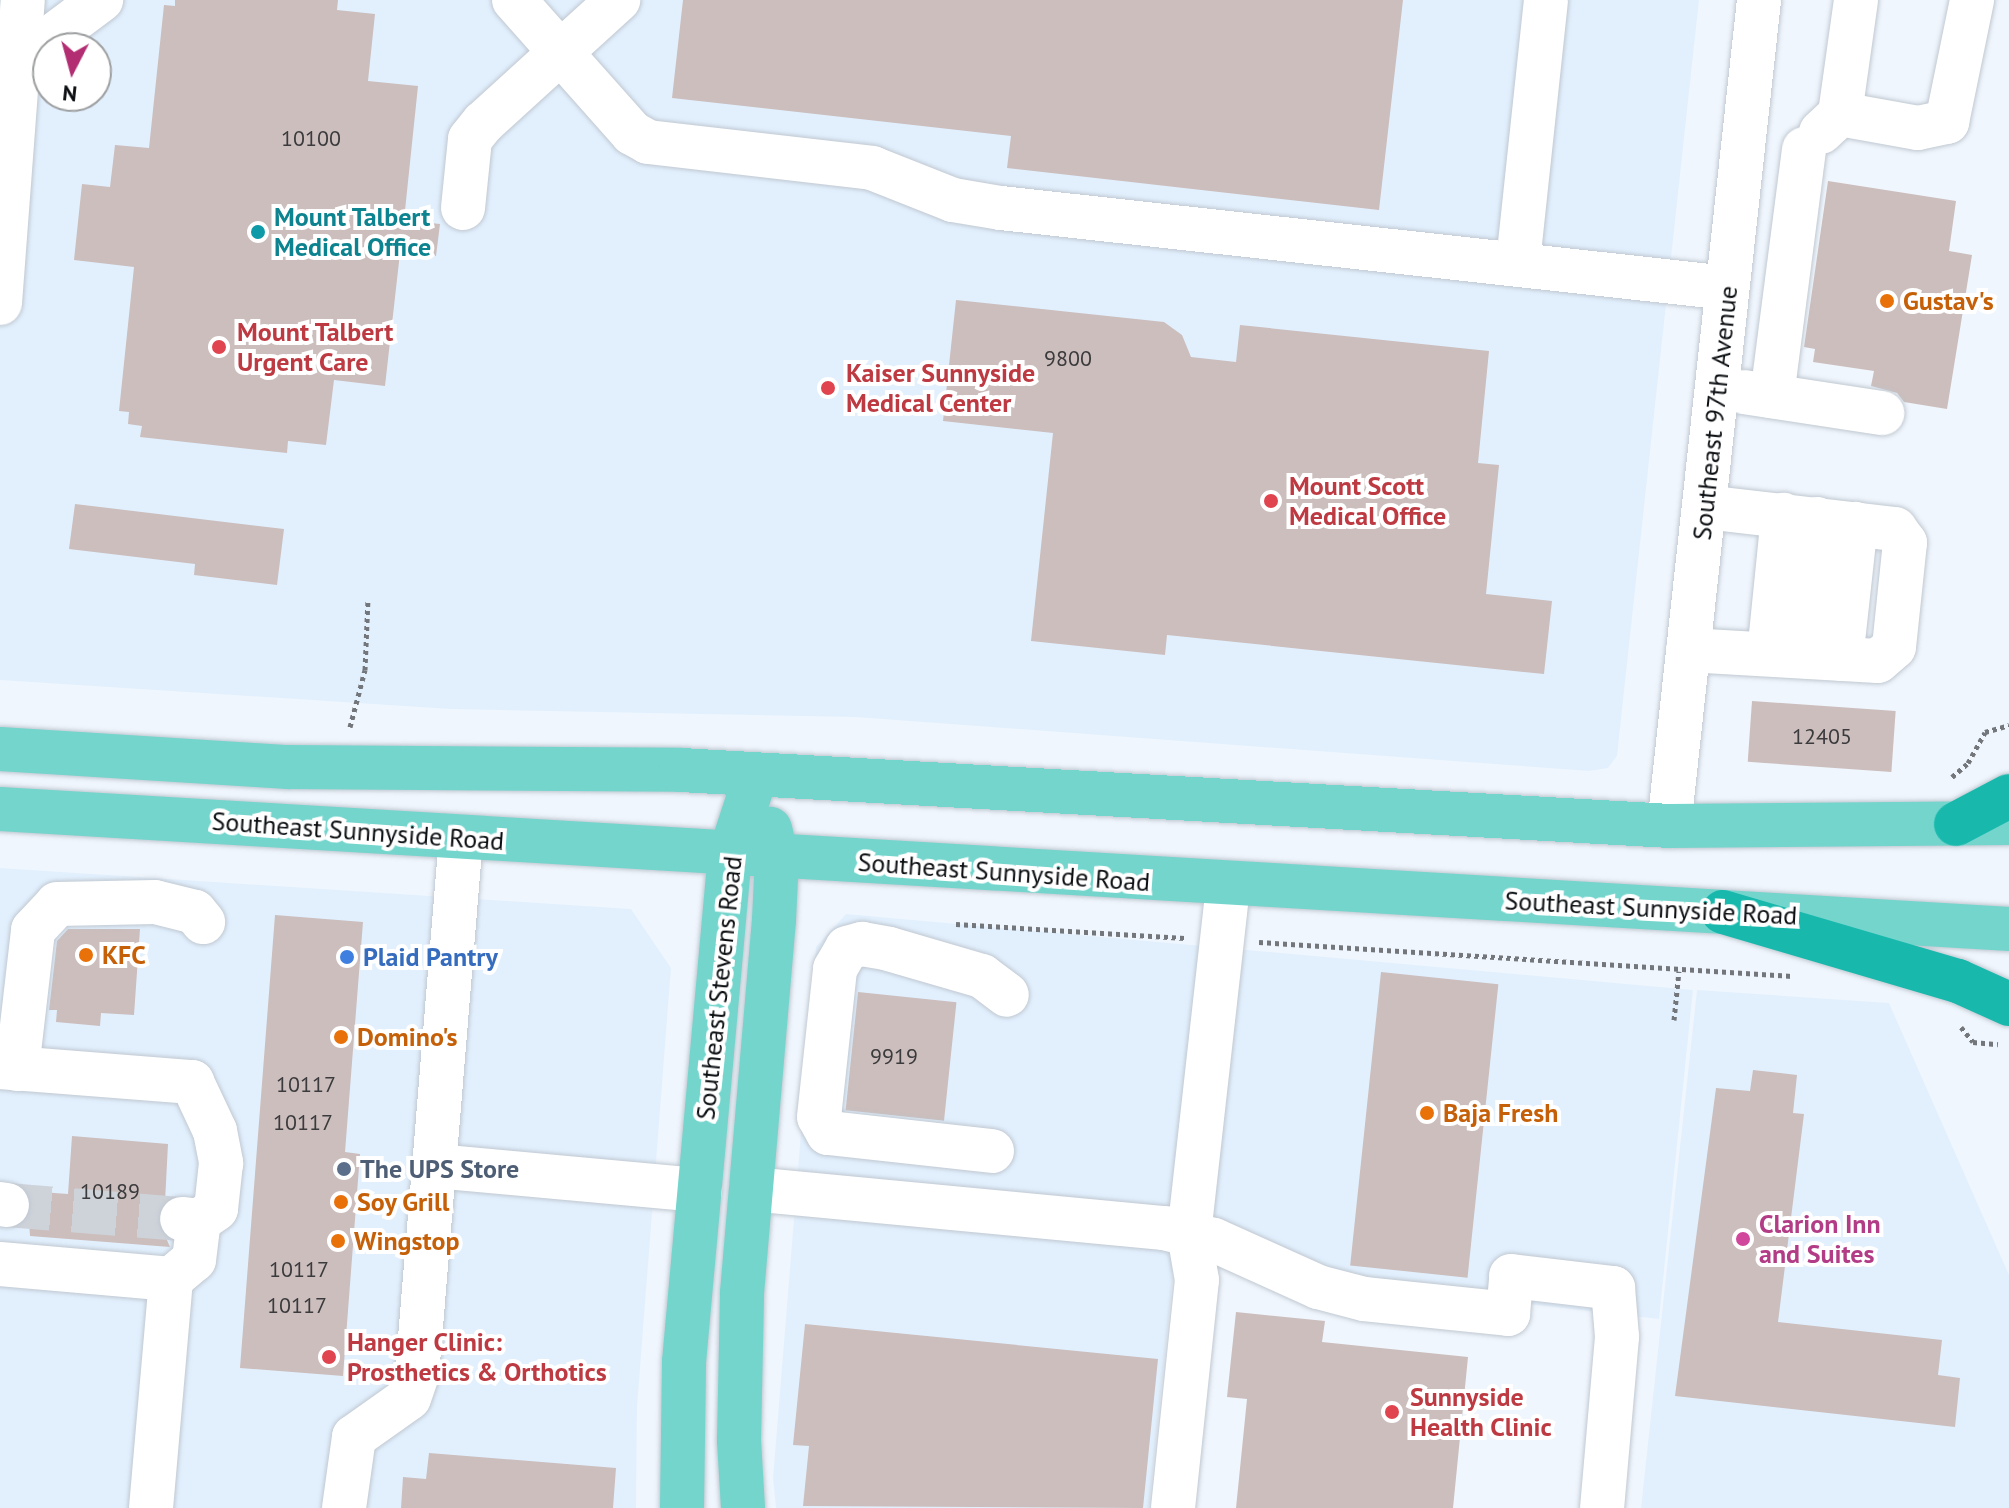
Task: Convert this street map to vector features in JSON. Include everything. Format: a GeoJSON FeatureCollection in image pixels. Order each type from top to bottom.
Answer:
{"type":"FeatureCollection","features":[{"type":"Feature","properties":{"kind":"highway"},"geometry":{"type":"LineString","coordinates":[[1956,824],[2009,796]]}},
{"type":"Feature","properties":{"kind":"highway"},"geometry":{"type":"LineString","coordinates":[[1723,912],[1958,981],[2009,1004]]}},
{"type":"Feature","properties":{"kind":"main road"},"geometry":{"type":"LineString","coordinates":[[0,749],[346,768],[520,765],[756,775],[1669,826],[2009,823]]}},
{"type":"Feature","properties":{"kind":"main road","name":"Southeast Stevens Road"},"geometry":{"type":"LineString","coordinates":[[682,1508],[684,1362],[730,854],[756,775]]}},
{"type":"Feature","properties":{"kind":"main road","name":"Southeast Stevens Road"},"geometry":{"type":"LineString","coordinates":[[743,1508],[741,1307],[777,857],[756,775]]}},
{"type":"Feature","properties":{"kind":"main road","name":"Southeast Sunnyside Road"},"geometry":{"type":"LineString","coordinates":[[0,809],[1228,885],[2009,929]]}},
{"type":"Feature","properties":{"kind":"street"},"geometry":{"type":"LineString","coordinates":[[0,303],[11,58],[23,0]]}},
{"type":"Feature","properties":{"kind":"street"},"geometry":{"type":"LineString","coordinates":[[11,58],[101,0]]}},
{"type":"Feature","properties":{"kind":"street"},"geometry":{"type":"LineString","coordinates":[[514,0],[632,133],[648,142],[872,168],[953,200],[1001,208],[1518,262],[1728,288]]}},
{"type":"Feature","properties":{"kind":"street"},"geometry":{"type":"LineString","coordinates":[[463,208],[470,139],[618,0]]}},
{"type":"Feature","properties":{"kind":"street"},"geometry":{"type":"LineString","coordinates":[[1518,262],[1546,0]]}},
{"type":"Feature","properties":{"kind":"street","name":"Southeast 97th Avenue"},"geometry":{"type":"LineString","coordinates":[[1669,826],[1759,0]]}},
{"type":"Feature","properties":{"kind":"street"},"geometry":{"type":"LineString","coordinates":[[1772,396],[1804,149],[1840,114],[1856,0]]}},
{"type":"Feature","properties":{"kind":"street"},"geometry":{"type":"LineString","coordinates":[[1840,114],[1918,128],[1947,122],[1972,0]]}},
{"type":"Feature","properties":{"kind":"street"},"geometry":{"type":"LineString","coordinates":[[1744,142],[1804,149]]}},
{"type":"Feature","properties":{"kind":"street"},"geometry":{"type":"LineString","coordinates":[[1718,388],[1882,413]]}},
{"type":"Feature","properties":{"kind":"street"},"geometry":{"type":"LineString","coordinates":[[1688,650],[1878,661],[1894,647],[1905,543],[1895,529],[1705,507]]}},
{"type":"Feature","properties":{"kind":"street"},"geometry":{"type":"LineString","coordinates":[[1804,656],[1819,519]]}},
{"type":"Feature","properties":{"kind":"street"},"geometry":{"type":"LineString","coordinates":[[344,1508],[354,1437],[409,1398],[417,1375],[461,838]]}},
{"type":"Feature","properties":{"kind":"street"},"geometry":{"type":"LineString","coordinates":[[1173,1508],[1197,1280],[1189,1234],[1228,885]]}},
{"type":"Feature","properties":{"kind":"street"},"geometry":{"type":"LineString","coordinates":[[0,1264],[171,1279],[194,1260],[191,1220],[216,1209],[221,1163],[215,1131],[192,1082],[9,1068],[33,930],[57,904],[155,902],[195,912],[203,922]]}},
{"type":"Feature","properties":{"kind":"street"},"geometry":{"type":"LineString","coordinates":[[992,1151],[828,1133],[819,1117],[835,969],[847,948],[862,944],[889,949],[982,976],[1007,995]]}},
{"type":"Feature","properties":{"kind":"street"},"geometry":{"type":"LineString","coordinates":[[435,1166],[700,1190]]}},
{"type":"Feature","properties":{"kind":"street"},"geometry":{"type":"LineString","coordinates":[[751,1189],[1189,1234],[1214,1240],[1318,1287],[1364,1299],[1508,1314],[1511,1276],[1613,1288],[1615,1356],[1602,1508]]}},
{"type":"Feature","properties":{"kind":"street"},"geometry":{"type":"LineString","coordinates":[[151,1508],[171,1279]]}},
{"type":"Feature","properties":{"kind":"path"},"geometry":{"type":"LineString","coordinates":[[346,768],[352,708],[365,670],[368,599]]}},
{"type":"Feature","properties":{"kind":"path"},"geometry":{"type":"LineString","coordinates":[[1943,783],[1968,763],[1985,732],[2009,725]]}},
{"type":"Feature","properties":{"kind":"path"},"geometry":{"type":"LineString","coordinates":[[950,923],[1797,977]]}},
{"type":"Feature","properties":{"kind":"path"},"geometry":{"type":"LineString","coordinates":[[1674,1020],[1679,971]]}},
{"type":"Feature","properties":{"kind":"path"},"geometry":{"type":"LineString","coordinates":[[1957,1022],[1973,1042],[1984,1046],[2001,1043],[2009,1036]]}},
{"type":"Feature","properties":{"kind":"shaded area","name":"Kaiser Sunnyside Medical Center"},"geometry":{"type":"Polygon","coordinates":[[[0,0],[1699,0],[1617,756],[1608,768],[1589,771],[855,717],[450,709],[0,680],[0,0]]]}},
{"type":"Feature","properties":{"kind":"shaded area"},"geometry":{"type":"Polygon","coordinates":[[[0,868],[631,909],[671,968],[637,1407],[636,1508],[0,1508],[0,868]]]}},
{"type":"Feature","properties":{"kind":"shaded area"},"geometry":{"type":"Polygon","coordinates":[[[846,914],[1693,990],[1659,1319],[1365,1285],[1178,1225],[1149,1508],[776,1508],[773,1478],[816,947],[846,914]]]}},
{"type":"Feature","properties":{"kind":"shaded area"},"geometry":{"type":"Polygon","coordinates":[[[1697,990],[1889,1003],[2009,1275],[2009,1508],[1641,1508],[1697,990]]]}},
{"type":"Feature","properties":{"kind":"building","name":"Mount Talbert Medical Office"},"geometry":{"type":"Polygon","coordinates":[[[175,0],[338,0],[337,10],[375,14],[368,81],[418,86],[404,220],[440,224],[436,256],[400,253],[385,386],[334,380],[326,445],[288,441],[287,453],[140,437],[142,426],[128,424],[129,412],[119,411],[134,267],[74,260],[82,184],[110,187],[115,145],[149,148],[164,5],[175,6],[175,0]]]}},
{"type":"Feature","properties":{"kind":"building"},"geometry":{"type":"Polygon","coordinates":[[[683,0],[1403,0],[1379,210],[1007,168],[1011,136],[672,98],[683,0]]]}},
{"type":"Feature","properties":{"kind":"building","name":"Gustav's"},"geometry":{"type":"Polygon","coordinates":[[[1828,181],[1956,201],[1949,251],[1972,255],[1947,409],[1904,402],[1897,393],[1871,386],[1874,371],[1813,362],[1815,349],[1804,347],[1828,181]]]}},
{"type":"Feature","properties":{"kind":"building","name":"Mount Scott Medical Office"},"geometry":{"type":"Polygon","coordinates":[[[956,300],[1164,322],[1182,335],[1191,357],[1236,362],[1240,325],[1489,351],[1478,463],[1499,465],[1486,594],[1552,601],[1544,674],[1167,635],[1165,655],[1031,641],[1053,433],[943,421],[956,300]]]}},
{"type":"Feature","properties":{"kind":"building"},"geometry":{"type":"Polygon","coordinates":[[[75,504],[284,529],[277,585],[194,575],[195,564],[69,549],[75,504]]]}},
{"type":"Feature","properties":{"kind":"building"},"geometry":{"type":"Polygon","coordinates":[[[1752,701],[1896,711],[1891,772],[1748,762],[1752,701]]]}},
{"type":"Feature","properties":{"kind":"building"},"geometry":{"type":"Polygon","coordinates":[[[275,915],[363,922],[345,1152],[360,1154],[343,1376],[240,1368],[275,915]]]}},
{"type":"Feature","properties":{"kind":"building"},"geometry":{"type":"Polygon","coordinates":[[[68,929],[140,929],[134,1015],[101,1013],[100,1026],[56,1022],[57,1010],[49,1010],[57,941],[68,929]]]}},
{"type":"Feature","properties":{"kind":"building"},"geometry":{"type":"Polygon","coordinates":[[[1381,972],[1498,984],[1468,1278],[1350,1265],[1381,972]]]}},
{"type":"Feature","properties":{"kind":"building"},"geometry":{"type":"Polygon","coordinates":[[[858,992],[956,1002],[944,1121],[846,1110],[858,992]]]}},
{"type":"Feature","properties":{"kind":"building","name":"Clarion Inn and Suites"},"geometry":{"type":"Polygon","coordinates":[[[1753,1070],[1797,1075],[1793,1113],[1804,1114],[1778,1322],[1942,1340],[1938,1375],[1960,1378],[1955,1427],[1675,1396],[1716,1088],[1750,1091],[1753,1070]]]}},
{"type":"Feature","properties":{"kind":"building"},"geometry":{"type":"Polygon","coordinates":[[[72,1136],[168,1144],[165,1202],[157,1217],[170,1247],[30,1236],[27,1191],[68,1194],[72,1136]]]}},
{"type":"Feature","properties":{"kind":"building"},"geometry":{"type":"Polygon","coordinates":[[[1236,1312],[1325,1321],[1322,1342],[1468,1357],[1453,1508],[1236,1508],[1247,1399],[1227,1397],[1236,1312]]]}},
{"type":"Feature","properties":{"kind":"building"},"geometry":{"type":"Polygon","coordinates":[[[805,1324],[1158,1359],[1143,1508],[803,1506],[809,1446],[793,1445],[805,1324]]]}},
{"type":"Feature","properties":{"kind":"building"},"geometry":{"type":"Polygon","coordinates":[[[429,1453],[616,1468],[613,1508],[401,1508],[403,1477],[426,1479],[429,1453]]]}},
{"type":"Feature","properties":{"kind":"tunnel"},"geometry":{"type":"LineString","coordinates":[[7,1205],[182,1219]]}},
{"type":"Feature","properties":{"kind":"place","name":"Mount Talbert Medical Office"},"geometry":{"type":"Point","coordinates":[258,232]}},
{"type":"Feature","properties":{"kind":"place","name":"Gustav's"},"geometry":{"type":"Point","coordinates":[1887,301]}},
{"type":"Feature","properties":{"kind":"place","name":"Mount Talbert Urgent Care"},"geometry":{"type":"Point","coordinates":[219,347]}},
{"type":"Feature","properties":{"kind":"place","name":"Kaiser Sunnyside Medical Center"},"geometry":{"type":"Point","coordinates":[828,388]}},
{"type":"Feature","properties":{"kind":"place","name":"Mount Scott Medical Office"},"geometry":{"type":"Point","coordinates":[1271,501]}},
{"type":"Feature","properties":{"kind":"place","name":"KFC"},"geometry":{"type":"Point","coordinates":[86,955]}},
{"type":"Feature","properties":{"kind":"place","name":"Plaid Pantry"},"geometry":{"type":"Point","coordinates":[347,957]}},
{"type":"Feature","properties":{"kind":"place","name":"Domino's"},"geometry":{"type":"Point","coordinates":[341,1037]}},
{"type":"Feature","properties":{"kind":"place","name":"Baja Fresh"},"geometry":{"type":"Point","coordinates":[1427,1113]}},
{"type":"Feature","properties":{"kind":"place","name":"The UPS Store"},"geometry":{"type":"Point","coordinates":[344,1169]}},
{"type":"Feature","properties":{"kind":"place","name":"Soy Grill"},"geometry":{"type":"Point","coordinates":[341,1202]}},
{"type":"Feature","properties":{"kind":"place","name":"Clarion Inn and Suites"},"geometry":{"type":"Point","coordinates":[1743,1239]}},
{"type":"Feature","properties":{"kind":"place","name":"Wingstop"},"geometry":{"type":"Point","coordinates":[338,1241]}},
{"type":"Feature","properties":{"kind":"place","name":"Hanger Clinic: Prosthetics & Orthotics"},"geometry":{"type":"Point","coordinates":[329,1357]}},
{"type":"Feature","properties":{"kind":"place","name":"Sunnyside Health Clinic"},"geometry":{"type":"Point","coordinates":[1392,1412]}}]}
